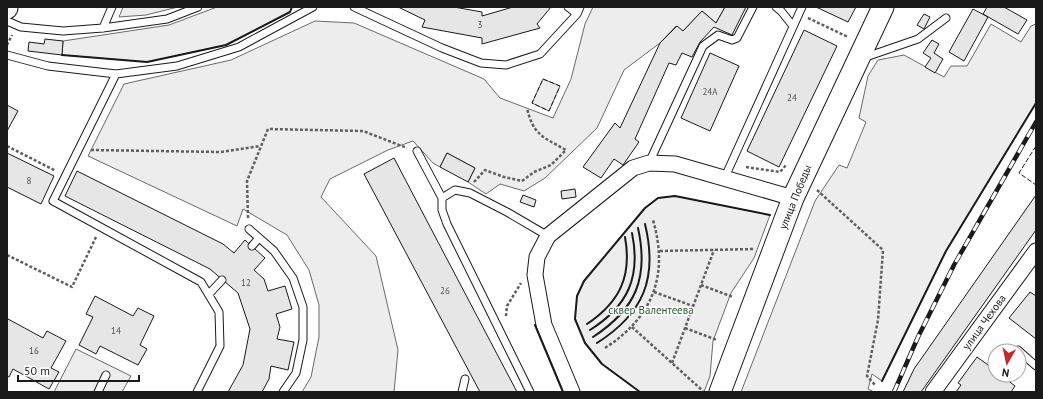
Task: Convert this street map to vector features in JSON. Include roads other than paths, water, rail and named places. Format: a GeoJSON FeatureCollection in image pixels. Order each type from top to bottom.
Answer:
{"type":"FeatureCollection","features":[{"type":"Feature","properties":{"kind":"main road","name":"улица Победы"},"geometry":{"type":"LineString","coordinates":[[720,392],[802,176],[883,7]]}},
{"type":"Feature","properties":{"kind":"street"},"geometry":{"type":"LineString","coordinates":[[572,392],[544,324],[535,275],[537,257],[548,236],[633,168],[649,163],[675,164],[728,171],[793,198]]}},
{"type":"Feature","properties":{"kind":"street","name":"улица Чехова"},"geometry":{"type":"LineString","coordinates":[[933,392],[1035,255]]}},
{"type":"Feature","properties":{"kind":"lane"},"geometry":{"type":"LineString","coordinates":[[103,28],[112,7]]}},
{"type":"Feature","properties":{"kind":"lane"},"geometry":{"type":"LineString","coordinates":[[7,21],[21,27],[63,31],[103,28],[167,19],[198,7]]}},
{"type":"Feature","properties":{"kind":"lane"},"geometry":{"type":"LineString","coordinates":[[7,55],[48,66],[116,74],[177,66],[239,47],[313,7]]}},
{"type":"Feature","properties":{"kind":"lane"},"geometry":{"type":"LineString","coordinates":[[354,7],[442,48],[481,63],[506,65],[540,54],[579,10],[568,7]]}},
{"type":"Feature","properties":{"kind":"lane"},"geometry":{"type":"LineString","coordinates":[[649,163],[704,46],[718,35],[732,40],[737,38],[753,7]]}},
{"type":"Feature","properties":{"kind":"lane"},"geometry":{"type":"LineString","coordinates":[[776,7],[793,26]]}},
{"type":"Feature","properties":{"kind":"lane"},"geometry":{"type":"LineString","coordinates":[[728,171],[802,7]]}},
{"type":"Feature","properties":{"kind":"lane"},"geometry":{"type":"LineString","coordinates":[[857,60],[918,39],[946,18]]}},
{"type":"Feature","properties":{"kind":"lane"},"geometry":{"type":"LineString","coordinates":[[116,74],[53,201],[201,282],[220,312],[220,346],[197,392]]}},
{"type":"Feature","properties":{"kind":"lane"},"geometry":{"type":"LineString","coordinates":[[417,151],[442,198],[442,210],[447,224],[530,392]]}},
{"type":"Feature","properties":{"kind":"lane"},"geometry":{"type":"LineString","coordinates":[[442,198],[455,190],[470,193],[507,212],[548,236]]}},
{"type":"Feature","properties":{"kind":"lane"},"geometry":{"type":"LineString","coordinates":[[249,229],[274,251],[293,278],[303,307],[303,340],[296,373],[283,392]]}},
{"type":"Feature","properties":{"kind":"lane"},"geometry":{"type":"LineString","coordinates":[[252,246],[259,238]]}},
{"type":"Feature","properties":{"kind":"lane"},"geometry":{"type":"LineString","coordinates":[[209,294],[222,280]]}},
{"type":"Feature","properties":{"kind":"lane"},"geometry":{"type":"LineString","coordinates":[[1027,358],[1036,366]]}},
{"type":"Feature","properties":{"kind":"lane"},"geometry":{"type":"LineString","coordinates":[[98,392],[106,375]]}},
{"type":"Feature","properties":{"kind":"lane"},"geometry":{"type":"LineString","coordinates":[[462,392],[465,379]]}},
{"type":"Feature","properties":{"kind":"railway"},"geometry":{"type":"LineString","coordinates":[[894,392],[918,337],[954,265],[1036,122]]}},
{"type":"Feature","properties":{"kind":"park label","name":"сквер Валентеева"},"geometry":{"type":"Point","coordinates":[651,310]}}]}
